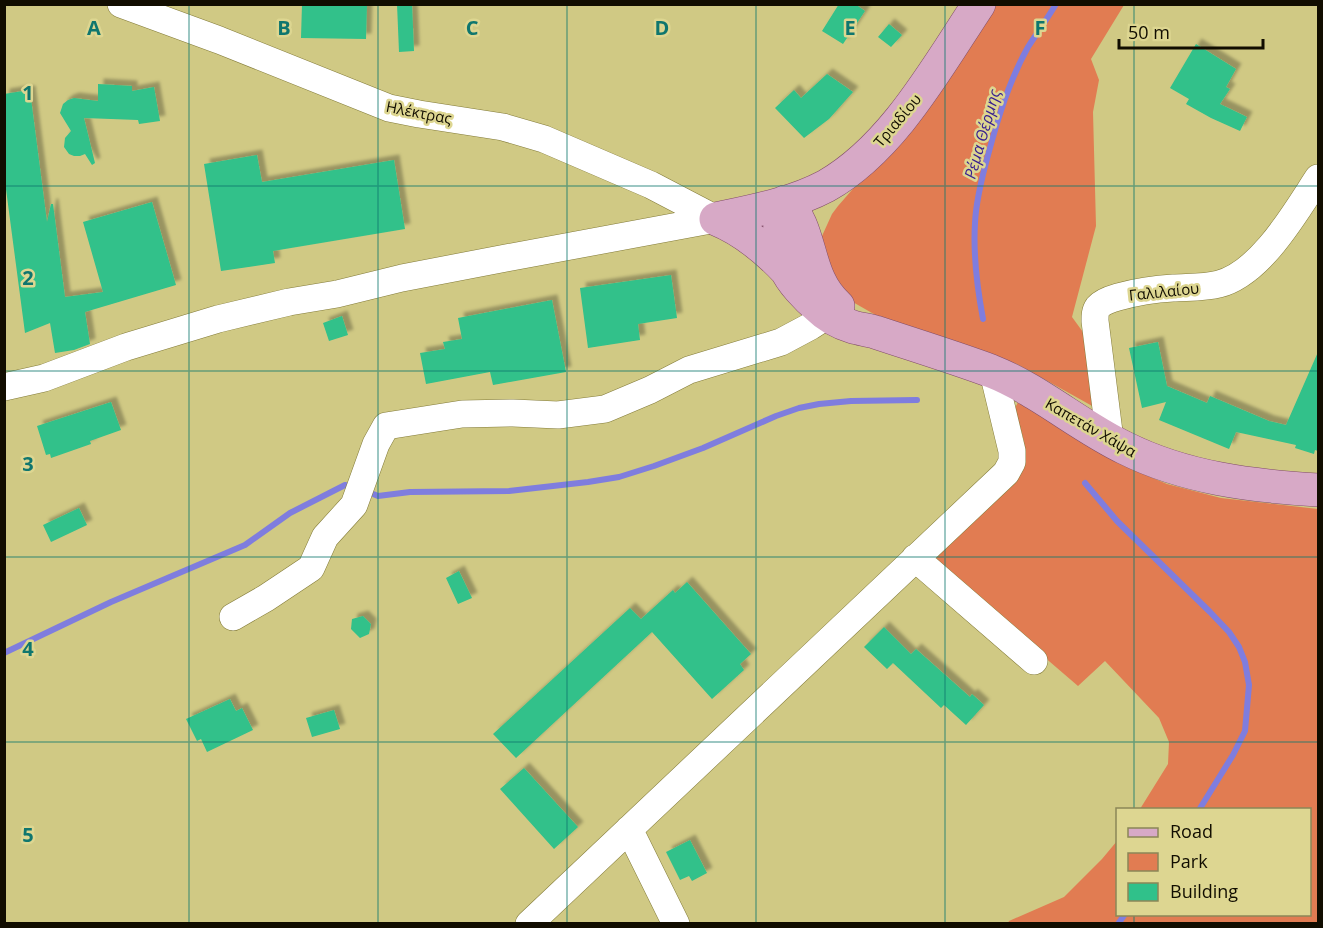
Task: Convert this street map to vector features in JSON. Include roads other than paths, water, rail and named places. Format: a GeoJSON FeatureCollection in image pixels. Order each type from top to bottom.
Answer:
{"type":"FeatureCollection","features":[{"type":"Feature","properties":{"kind":"main road","name":"Τριαδίου"},"geometry":{"type":"LineString","coordinates":[[716,219],[785,202],[826,186],[848,170],[872,150],[905,114],[979,4]]}},
{"type":"Feature","properties":{"kind":"main road"},"geometry":{"type":"LineString","coordinates":[[716,219],[744,234],[764,249],[798,265],[816,228],[827,198],[826,186]]}},
{"type":"Feature","properties":{"kind":"main road","name":"Καπετάν Χάψα"},"geometry":{"type":"LineString","coordinates":[[785,202],[796,215],[798,265],[803,292],[828,315],[847,325],[873,331],[993,372],[1038,396],[1123,448],[1160,464],[1226,481],[1318,490]]}},
{"type":"Feature","properties":{"kind":"main road","name":"Καπετάν Χάψα"},"geometry":{"type":"LineString","coordinates":[[798,265],[819,280],[831,299],[873,331]]}},
{"type":"Feature","properties":{"kind":"street","name":"Ηλέκτρας"},"geometry":{"type":"LineString","coordinates":[[121,4],[219,40],[389,108],[503,127],[543,139],[651,185],[716,219]]}},
{"type":"Feature","properties":{"kind":"street","name":"Γαλιλαίου"},"geometry":{"type":"LineString","coordinates":[[1110,440],[1095,321],[1095,314],[1099,306],[1112,299],[1134,293],[1211,286],[1232,280],[1251,267],[1260,257],[1287,224],[1318,178]]}},
{"type":"Feature","properties":{"kind":"street"},"geometry":{"type":"LineString","coordinates":[[4,387],[44,378],[126,347],[218,319],[279,304],[337,294],[383,282],[527,253],[716,219]]}},
{"type":"Feature","properties":{"kind":"street"},"geometry":{"type":"LineString","coordinates":[[233,617],[311,568],[325,537],[354,505],[376,444],[386,426],[462,414],[558,415],[605,409],[689,370],[781,342],[828,315]]}},
{"type":"Feature","properties":{"kind":"street"},"geometry":{"type":"LineString","coordinates":[[529,924],[1006,473],[1012,462],[1012,451],[993,372]]}},
{"type":"Feature","properties":{"kind":"street"},"geometry":{"type":"LineString","coordinates":[[915,558],[1034,661]]}},
{"type":"Feature","properties":{"kind":"street"},"geometry":{"type":"LineString","coordinates":[[629,829],[676,924]]}},
{"type":"Feature","properties":{"kind":"waterway","name":"Ρέμα Θέρμης"},"geometry":{"type":"LineString","coordinates":[[983,319],[977,283],[975,247],[978,197],[1000,114],[1015,73],[1028,47],[1056,4]]}},
{"type":"Feature","properties":{"kind":"waterway"},"geometry":{"type":"LineString","coordinates":[[366,491],[378,496],[410,492],[509,491],[619,477],[703,448],[799,408],[851,401],[917,400]]}},
{"type":"Feature","properties":{"kind":"waterway"},"geometry":{"type":"LineString","coordinates":[[1085,483],[1117,521],[1229,632],[1245,662],[1249,685],[1245,731],[1200,808]]}},
{"type":"Feature","properties":{"kind":"waterway"},"geometry":{"type":"LineString","coordinates":[[4,653],[111,602],[245,545],[290,513],[345,485],[353,487]]}},
{"type":"Feature","properties":{"kind":"waterway"},"geometry":{"type":"LineString","coordinates":[[1118,924],[1124,916]]}}]}
